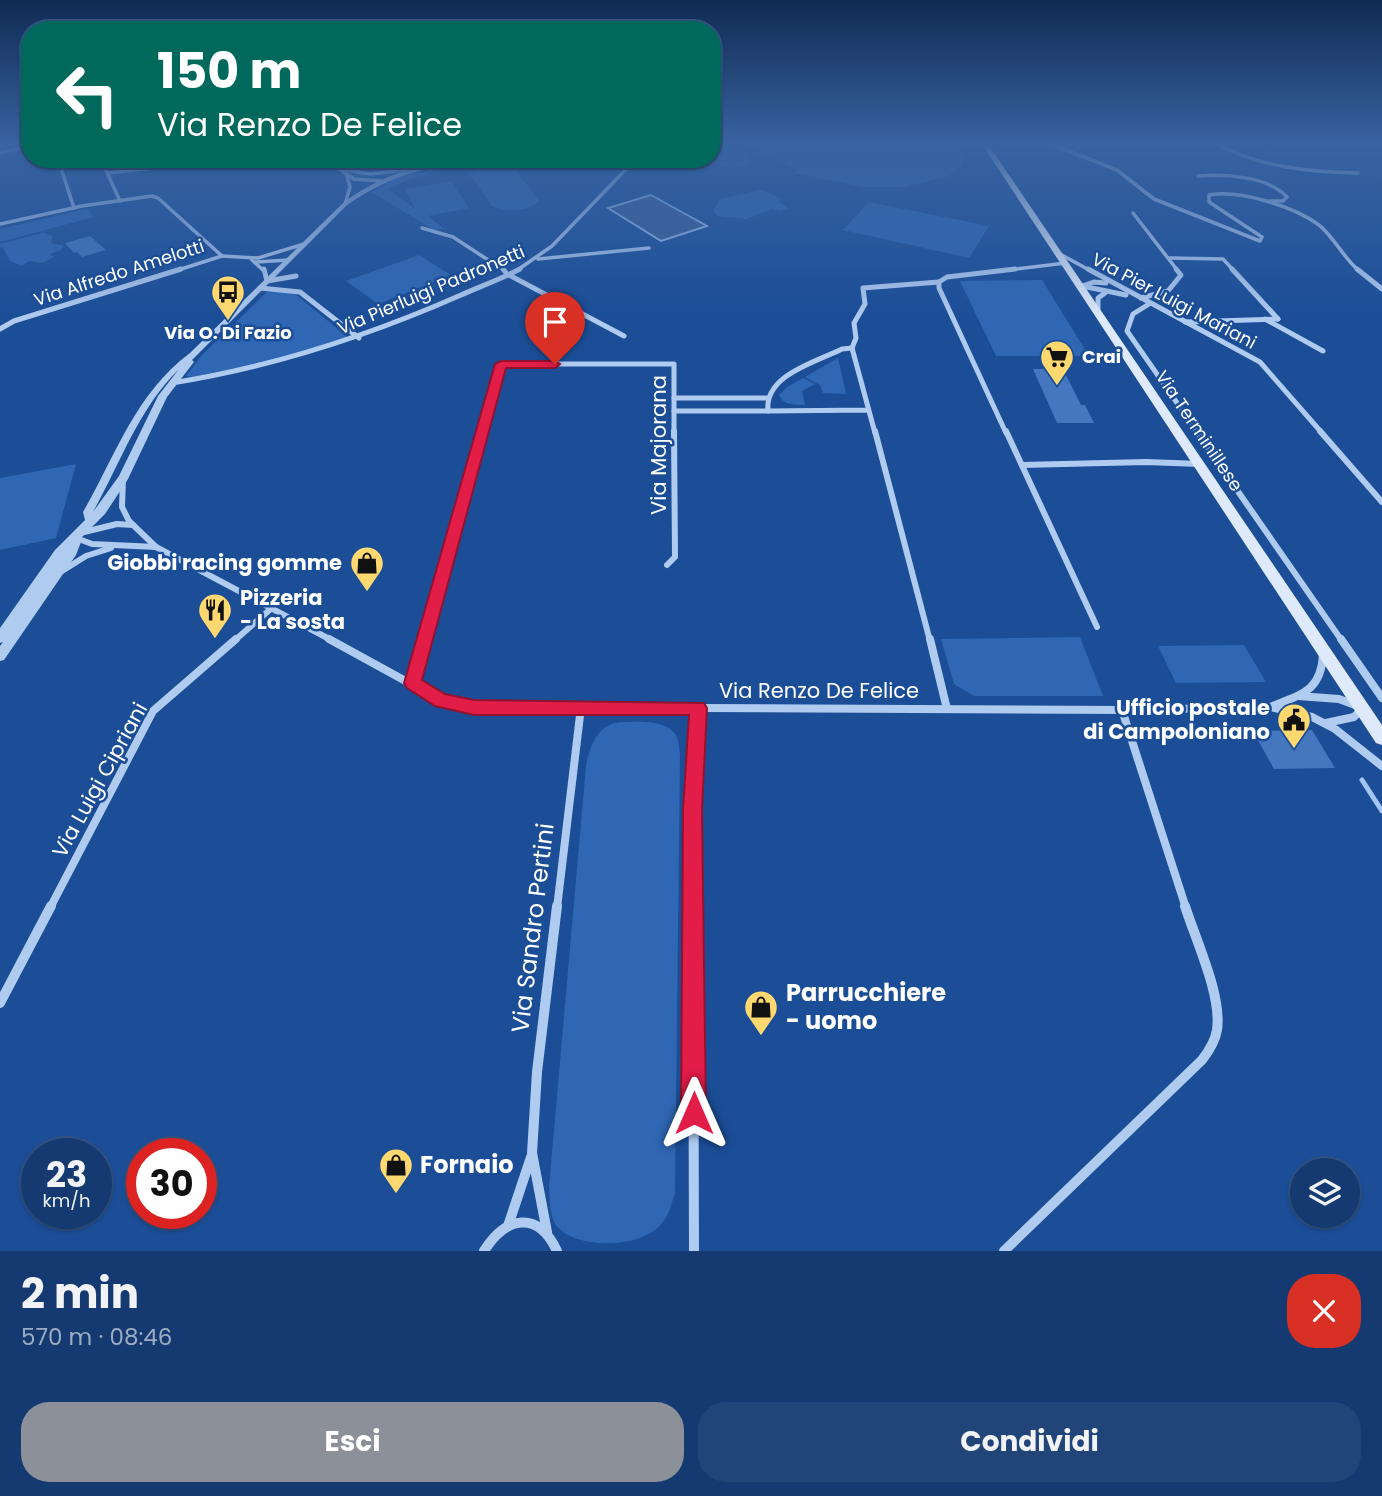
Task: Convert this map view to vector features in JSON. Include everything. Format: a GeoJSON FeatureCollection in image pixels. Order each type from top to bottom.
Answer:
{"type":"FeatureCollection","features":[{"type":"Feature","properties":{"kind":"main road","name":"Via Terminillese"},"geometry":{"type":"LineString","coordinates":[[1025,202],[1382,738]]}},
{"type":"Feature","properties":{"kind":"street"},"geometry":{"type":"LineString","coordinates":[[72,202],[74,208]]}},
{"type":"Feature","properties":{"kind":"street"},"geometry":{"type":"LineString","coordinates":[[0,224],[111,202]]}},
{"type":"Feature","properties":{"kind":"street"},"geometry":{"type":"LineString","coordinates":[[163,202],[222,256]]}},
{"type":"Feature","properties":{"kind":"street"},"geometry":{"type":"LineString","coordinates":[[90,519],[88,512],[108,481],[149,398],[178,365],[193,355],[348,202]]}},
{"type":"Feature","properties":{"kind":"street","name":"Via Pierluigi Padronetti"},"geometry":{"type":"LineString","coordinates":[[172,383],[275,365],[359,338],[537,259],[592,202]]}},
{"type":"Feature","properties":{"kind":"street"},"geometry":{"type":"LineString","coordinates":[[1163,202],[1260,241],[1262,237],[1213,202]]}},
{"type":"Feature","properties":{"kind":"street"},"geometry":{"type":"LineString","coordinates":[[1262,202],[1318,224],[1338,251],[1382,289]]}},
{"type":"Feature","properties":{"kind":"street"},"geometry":{"type":"LineString","coordinates":[[1082,286],[1140,299],[1174,287],[1181,275],[1133,213]]}},
{"type":"Feature","properties":{"kind":"street"},"geometry":{"type":"LineString","coordinates":[[422,228],[453,237],[502,267],[507,274],[624,336]]}},
{"type":"Feature","properties":{"kind":"street"},"geometry":{"type":"LineString","coordinates":[[248,259],[266,257],[304,244]]}},
{"type":"Feature","properties":{"kind":"street","name":"Via Pierluigi Padronetti"},"geometry":{"type":"LineString","coordinates":[[537,259],[649,248]]}},
{"type":"Feature","properties":{"kind":"street","name":"Via Pier Luigi Mariani"},"geometry":{"type":"LineString","coordinates":[[1060,254],[1260,362],[1382,502]]}},
{"type":"Feature","properties":{"kind":"street","name":"Via Alfredo Amelotti"},"geometry":{"type":"LineString","coordinates":[[0,328],[14,321],[222,256],[248,259]]}},
{"type":"Feature","properties":{"kind":"street"},"geometry":{"type":"LineString","coordinates":[[266,257],[289,260]]}},
{"type":"Feature","properties":{"kind":"street"},"geometry":{"type":"LineString","coordinates":[[1170,258],[1223,259],[1278,319],[1184,322]]}},
{"type":"Feature","properties":{"kind":"street"},"geometry":{"type":"LineString","coordinates":[[248,259],[264,269],[264,284]]}},
{"type":"Feature","properties":{"kind":"street"},"geometry":{"type":"LineString","coordinates":[[256,262],[289,260]]}},
{"type":"Feature","properties":{"kind":"street"},"geometry":{"type":"LineString","coordinates":[[947,709],[852,348],[856,338],[854,323],[865,304],[863,288],[939,282],[947,277],[1066,263]]}},
{"type":"Feature","properties":{"kind":"street"},"geometry":{"type":"LineString","coordinates":[[150,270],[160,275]]}},
{"type":"Feature","properties":{"kind":"street"},"geometry":{"type":"LineString","coordinates":[[264,284],[296,276]]}},
{"type":"Feature","properties":{"kind":"street"},"geometry":{"type":"LineString","coordinates":[[939,282],[939,288],[1097,627]]}},
{"type":"Feature","properties":{"kind":"street"},"geometry":{"type":"LineString","coordinates":[[1082,286],[1094,282],[1113,284]]}},
{"type":"Feature","properties":{"kind":"street"},"geometry":{"type":"LineString","coordinates":[[264,284],[300,292],[359,338]]}},
{"type":"Feature","properties":{"kind":"street"},"geometry":{"type":"LineString","coordinates":[[1098,312],[1100,296],[1109,292]]}},
{"type":"Feature","properties":{"kind":"street"},"geometry":{"type":"LineString","coordinates":[[1149,304],[1135,311],[1127,322],[1127,331],[1382,698]]}},
{"type":"Feature","properties":{"kind":"street"},"geometry":{"type":"LineString","coordinates":[[1265,319],[1323,351]]}},
{"type":"Feature","properties":{"kind":"street"},"geometry":{"type":"LineString","coordinates":[[768,411],[767,398],[781,381],[842,349],[852,348]]}},
{"type":"Feature","properties":{"kind":"street"},"geometry":{"type":"LineString","coordinates":[[0,638],[59,553],[90,519],[101,511],[124,477],[154,411],[172,383],[189,365],[193,355]]}},
{"type":"Feature","properties":{"kind":"street","name":"Via Majorana"},"geometry":{"type":"LineString","coordinates":[[413,683],[501,364],[674,364],[675,557],[667,565]]}},
{"type":"Feature","properties":{"kind":"street"},"geometry":{"type":"LineString","coordinates":[[674,398],[767,398]]}},
{"type":"Feature","properties":{"kind":"street"},"geometry":{"type":"LineString","coordinates":[[674,411],[869,410]]}},
{"type":"Feature","properties":{"kind":"street"},"geometry":{"type":"LineString","coordinates":[[1022,465],[1146,462],[1200,464]]}},
{"type":"Feature","properties":{"kind":"street"},"geometry":{"type":"LineString","coordinates":[[124,477],[122,507],[134,525],[156,547]]}},
{"type":"Feature","properties":{"kind":"street"},"geometry":{"type":"LineString","coordinates":[[77,536],[100,527],[134,525]]}},
{"type":"Feature","properties":{"kind":"street"},"geometry":{"type":"LineString","coordinates":[[77,536],[92,544],[156,547]]}},
{"type":"Feature","properties":{"kind":"street"},"geometry":{"type":"LineString","coordinates":[[0,656],[72,552],[77,536]]}},
{"type":"Feature","properties":{"kind":"street"},"geometry":{"type":"LineString","coordinates":[[51,581],[68,566],[86,556],[120,546]]}},
{"type":"Feature","properties":{"kind":"street","name":"Via Renzo De Felice"},"geometry":{"type":"LineString","coordinates":[[156,547],[273,607],[442,701],[456,705],[1122,710],[1270,707],[1312,717],[1324,723],[1382,766]]}},
{"type":"Feature","properties":{"kind":"street","name":"Via Luigi Cipriani"},"geometry":{"type":"LineString","coordinates":[[0,1003],[153,711],[273,607]]}},
{"type":"Feature","properties":{"kind":"street","name":"Via Renzo De Felice"},"geometry":{"type":"LineString","coordinates":[[1270,707],[1314,688],[1322,676],[1322,646]]}},
{"type":"Feature","properties":{"kind":"street","name":"Via Renzo De Felice"},"geometry":{"type":"LineString","coordinates":[[1298,696],[1339,699],[1363,708]]}},
{"type":"Feature","properties":{"kind":"street","name":"Via Sandro Pertini"},"geometry":{"type":"LineString","coordinates":[[509,1226],[532,1153],[537,1072],[581,708]]}},
{"type":"Feature","properties":{"kind":"street"},"geometry":{"type":"LineString","coordinates":[[694,1251],[693,810],[698,708]]}},
{"type":"Feature","properties":{"kind":"street"},"geometry":{"type":"LineString","coordinates":[[1324,723],[1354,717],[1363,708]]}},
{"type":"Feature","properties":{"kind":"street"},"geometry":{"type":"LineString","coordinates":[[1004,1251],[1202,1060],[1215,1042],[1218,1023],[1215,998],[1122,710]]}},
{"type":"Feature","properties":{"kind":"street","name":"Via Sandro Pertini"},"geometry":{"type":"LineString","coordinates":[[532,1153],[547,1232],[557,1251]]}},
{"type":"Feature","properties":{"kind":"street"},"geometry":{"type":"LineString","coordinates":[[484,1251],[497,1234],[522,1222],[536,1224],[547,1232]]}},
{"type":"Feature","properties":{"kind":"shaded area"},"geometry":{"type":"Polygon","coordinates":[[[389,202],[406,202],[415,209],[412,202],[465,202],[469,208],[428,216],[444,229],[434,230],[389,202]]]}},
{"type":"Feature","properties":{"kind":"shaded area"},"geometry":{"type":"Polygon","coordinates":[[[490,202],[537,202],[517,210],[492,206],[490,202]]]}},
{"type":"Feature","properties":{"kind":"shaded area"},"geometry":{"type":"Polygon","coordinates":[[[627,202],[664,202],[707,226],[661,241],[608,208],[627,202]]]}},
{"type":"Feature","properties":{"kind":"shaded area"},"geometry":{"type":"Polygon","coordinates":[[[718,202],[780,202],[788,208],[779,211],[772,209],[747,219],[717,216],[713,211],[718,202]]]}},
{"type":"Feature","properties":{"kind":"shaded area"},"geometry":{"type":"Polygon","coordinates":[[[869,202],[989,226],[969,258],[843,230],[869,202]]]}},
{"type":"Feature","properties":{"kind":"shaded area"},"geometry":{"type":"Polygon","coordinates":[[[87,209],[94,217],[0,242],[0,229],[87,209]]]}},
{"type":"Feature","properties":{"kind":"shaded area"},"geometry":{"type":"Polygon","coordinates":[[[43,233],[53,236],[51,243],[63,246],[61,250],[50,254],[54,257],[42,263],[29,261],[22,266],[10,261],[3,247],[0,247],[0,244],[43,233]]]}},
{"type":"Feature","properties":{"kind":"shaded area"},"geometry":{"type":"Polygon","coordinates":[[[419,255],[451,275],[378,304],[346,281],[419,255]]]}},
{"type":"Feature","properties":{"kind":"shaded area"},"geometry":{"type":"Polygon","coordinates":[[[1042,280],[1089,356],[996,356],[960,281],[1042,280]]]}},
{"type":"Feature","properties":{"kind":"shaded area"},"geometry":{"type":"Polygon","coordinates":[[[267,292],[295,294],[350,339],[298,355],[193,377],[186,376],[203,354],[267,292]]]}},
{"type":"Feature","properties":{"kind":"shaded area"},"geometry":{"type":"Polygon","coordinates":[[[838,358],[846,394],[823,393],[820,385],[805,377],[838,358]]]}},
{"type":"Feature","properties":{"kind":"shaded area"},"geometry":{"type":"Polygon","coordinates":[[[803,378],[815,384],[802,391],[805,405],[783,401],[779,395],[803,378]]]}},
{"type":"Feature","properties":{"kind":"shaded area"},"geometry":{"type":"Polygon","coordinates":[[[76,464],[56,538],[0,550],[0,478],[76,464]]]}},
{"type":"Feature","properties":{"kind":"shaded area"},"geometry":{"type":"Polygon","coordinates":[[[1080,637],[1103,696],[974,696],[954,684],[941,639],[1080,637]]]}},
{"type":"Feature","properties":{"kind":"shaded area"},"geometry":{"type":"Polygon","coordinates":[[[1244,645],[1266,682],[1176,683],[1158,646],[1244,645]]]}},
{"type":"Feature","properties":{"kind":"shaded area"},"geometry":{"type":"Polygon","coordinates":[[[620,722],[659,724],[673,731],[679,743],[675,1193],[667,1216],[656,1229],[643,1237],[610,1243],[578,1239],[564,1233],[553,1220],[549,1187],[586,766],[592,744],[600,732],[620,722]]]}},
{"type":"Feature","properties":{"kind":"building"},"geometry":{"type":"Polygon","coordinates":[[[90,236],[106,250],[82,257],[65,243],[90,236]]]}},
{"type":"Feature","properties":{"kind":"building","name":"Crai"},"geometry":{"type":"Polygon","coordinates":[[[1033,369],[1063,369],[1081,405],[1085,405],[1094,423],[1057,423],[1033,369]]]}},
{"type":"Feature","properties":{"kind":"building","name":"Ufficio postale di Campoloniano"},"geometry":{"type":"Polygon","coordinates":[[[1312,730],[1335,768],[1274,769],[1253,731],[1312,730]]]}},
{"type":"Feature","properties":{"kind":"waterway"},"geometry":{"type":"LineString","coordinates":[[1362,780],[1382,811]]}},
{"type":"Feature","properties":{"kind":"place","name":"Via O. Di Fazio"},"geometry":{"type":"Point","coordinates":[228,322]}},
{"type":"Feature","properties":{"kind":"place","name":"Crai"},"geometry":{"type":"Point","coordinates":[1057,387]}},
{"type":"Feature","properties":{"kind":"place","name":"Giobbi racing gomme"},"geometry":{"type":"Point","coordinates":[367,593]}},
{"type":"Feature","properties":{"kind":"place","name":"Pizzeria - La sosta"},"geometry":{"type":"Point","coordinates":[215,640]}},
{"type":"Feature","properties":{"kind":"place","name":"Ufficio postale di Campoloniano"},"geometry":{"type":"Point","coordinates":[1294,750]}},
{"type":"Feature","properties":{"kind":"place","name":"Parrucchiere - uomo"},"geometry":{"type":"Point","coordinates":[761,1037]}},
{"type":"Feature","properties":{"kind":"place","name":"Fornaio"},"geometry":{"type":"Point","coordinates":[396,1195]}},
{"type":"Feature","properties":{"kind":"route"},"geometry":{"type":"LineString","coordinates":[[555,364],[501,364],[413,683],[442,701],[474,707],[698,708],[693,810],[694,1113]]}}]}
